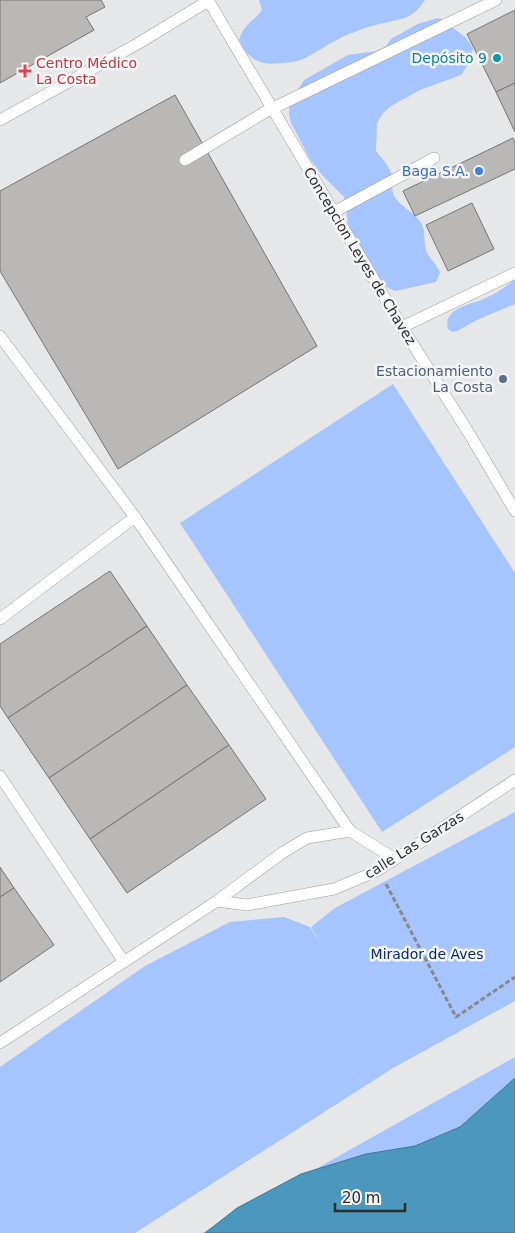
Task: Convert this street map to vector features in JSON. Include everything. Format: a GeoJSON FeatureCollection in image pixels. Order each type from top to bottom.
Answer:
{"type":"FeatureCollection","features":[{"type":"Feature","properties":{"kind":"lane"},"geometry":{"type":"LineString","coordinates":[[0,120],[139,43],[208,0]]}},
{"type":"Feature","properties":{"kind":"lane","name":"Concepcion Leyes de Chavez"},"geometry":{"type":"LineString","coordinates":[[208,0],[402,327],[515,511]]}},
{"type":"Feature","properties":{"kind":"lane"},"geometry":{"type":"LineString","coordinates":[[185,160],[272,108],[496,0]]}},
{"type":"Feature","properties":{"kind":"lane"},"geometry":{"type":"LineString","coordinates":[[334,212],[434,158]]}},
{"type":"Feature","properties":{"kind":"lane"},"geometry":{"type":"LineString","coordinates":[[402,327],[515,273]]}},
{"type":"Feature","properties":{"kind":"lane"},"geometry":{"type":"LineString","coordinates":[[0,336],[134,517],[350,831],[395,859]]}},
{"type":"Feature","properties":{"kind":"lane"},"geometry":{"type":"LineString","coordinates":[[0,619],[134,517]]}},
{"type":"Feature","properties":{"kind":"lane"},"geometry":{"type":"LineString","coordinates":[[0,776],[124,962]]}},
{"type":"Feature","properties":{"kind":"lane","name":"calle Las Garzas"},"geometry":{"type":"LineString","coordinates":[[217,901],[248,905],[334,889],[377,871],[515,780]]}},
{"type":"Feature","properties":{"kind":"lane"},"geometry":{"type":"LineString","coordinates":[[0,1043],[217,901],[282,852],[307,838],[350,831]]}},
{"type":"Feature","properties":{"kind":"path"},"geometry":{"type":"LineString","coordinates":[[377,871],[387,885],[456,1017],[515,977]]}},
{"type":"Feature","properties":{"kind":"green space"},"geometry":{"type":"Polygon","coordinates":[[[259,0],[425,0],[408,17],[369,27],[348,35],[301,60],[274,64],[262,62],[251,57],[239,40],[246,26],[262,10],[259,0]]]}},
{"type":"Feature","properties":{"kind":"green space"},"geometry":{"type":"Polygon","coordinates":[[[437,18],[447,20],[470,43],[473,49],[467,66],[461,75],[420,90],[391,106],[383,113],[377,123],[376,151],[390,170],[394,196],[421,224],[424,231],[426,250],[440,273],[436,282],[395,291],[385,286],[350,236],[344,197],[322,175],[310,159],[291,123],[290,103],[304,80],[348,55],[376,51],[386,46],[391,39],[418,24],[437,18]]]}},
{"type":"Feature","properties":{"kind":"green space"},"geometry":{"type":"Polygon","coordinates":[[[515,279],[515,304],[477,320],[457,331],[452,332],[448,329],[447,322],[455,311],[492,295],[515,279]]]}},
{"type":"Feature","properties":{"kind":"green space"},"geometry":{"type":"Polygon","coordinates":[[[393,384],[515,573],[515,747],[382,832],[180,523],[393,384]]]}},
{"type":"Feature","properties":{"kind":"green space","name":"Mirador de Aves"},"geometry":{"type":"Polygon","coordinates":[[[515,812],[515,1001],[393,1068],[135,1233],[0,1233],[0,1067],[145,966],[230,922],[284,917],[310,927],[321,945],[311,927],[335,908],[515,812]]]}},
{"type":"Feature","properties":{"kind":"green space"},"geometry":{"type":"Polygon","coordinates":[[[515,1057],[515,1233],[202,1233],[515,1057]]]}},
{"type":"Feature","properties":{"kind":"shaded area"},"geometry":{"type":"Polygon","coordinates":[[[515,1078],[515,1233],[205,1233],[237,1208],[301,1174],[366,1154],[415,1146],[460,1127],[515,1078]]]}},
{"type":"Feature","properties":{"kind":"building","name":"Centro Médico La Costa"},"geometry":{"type":"Polygon","coordinates":[[[0,0],[101,0],[105,7],[86,17],[94,30],[0,83],[0,0]]]}},
{"type":"Feature","properties":{"kind":"building","name":"Depósito 9"},"geometry":{"type":"Polygon","coordinates":[[[515,10],[515,83],[496,92],[467,34],[515,10]]]}},
{"type":"Feature","properties":{"kind":"building"},"geometry":{"type":"Polygon","coordinates":[[[515,83],[515,132],[496,92],[515,83]]]}},
{"type":"Feature","properties":{"kind":"building"},"geometry":{"type":"Polygon","coordinates":[[[175,95],[317,346],[118,469],[0,271],[0,191],[175,95]]]}},
{"type":"Feature","properties":{"kind":"building"},"geometry":{"type":"Polygon","coordinates":[[[513,138],[515,142],[515,169],[415,216],[403,191],[513,138]]]}},
{"type":"Feature","properties":{"kind":"building"},"geometry":{"type":"Polygon","coordinates":[[[472,203],[494,249],[448,271],[426,225],[472,203]]]}},
{"type":"Feature","properties":{"kind":"building"},"geometry":{"type":"Polygon","coordinates":[[[110,571],[147,626],[8,718],[0,706],[0,644],[110,571]]]}},
{"type":"Feature","properties":{"kind":"building"},"geometry":{"type":"Polygon","coordinates":[[[147,626],[187,685],[49,778],[8,718],[147,626]]]}},
{"type":"Feature","properties":{"kind":"building"},"geometry":{"type":"Polygon","coordinates":[[[187,685],[229,745],[90,839],[49,778],[187,685]]]}},
{"type":"Feature","properties":{"kind":"building"},"geometry":{"type":"Polygon","coordinates":[[[229,745],[266,799],[127,893],[90,839],[229,745]]]}},
{"type":"Feature","properties":{"kind":"building"},"geometry":{"type":"Polygon","coordinates":[[[0,867],[14,888],[0,897],[0,867]]]}},
{"type":"Feature","properties":{"kind":"building"},"geometry":{"type":"Polygon","coordinates":[[[14,888],[54,945],[0,982],[0,897],[14,888]]]}},
{"type":"Feature","properties":{"kind":"place","name":"Depósito 9"},"geometry":{"type":"Point","coordinates":[497,58]}},
{"type":"Feature","properties":{"kind":"place","name":"Centro Médico La Costa"},"geometry":{"type":"Point","coordinates":[25,71]}},
{"type":"Feature","properties":{"kind":"place","name":"Baga S.A."},"geometry":{"type":"Point","coordinates":[479,171]}},
{"type":"Feature","properties":{"kind":"place","name":"Estacionamiento La Costa"},"geometry":{"type":"Point","coordinates":[503,379]}}]}
